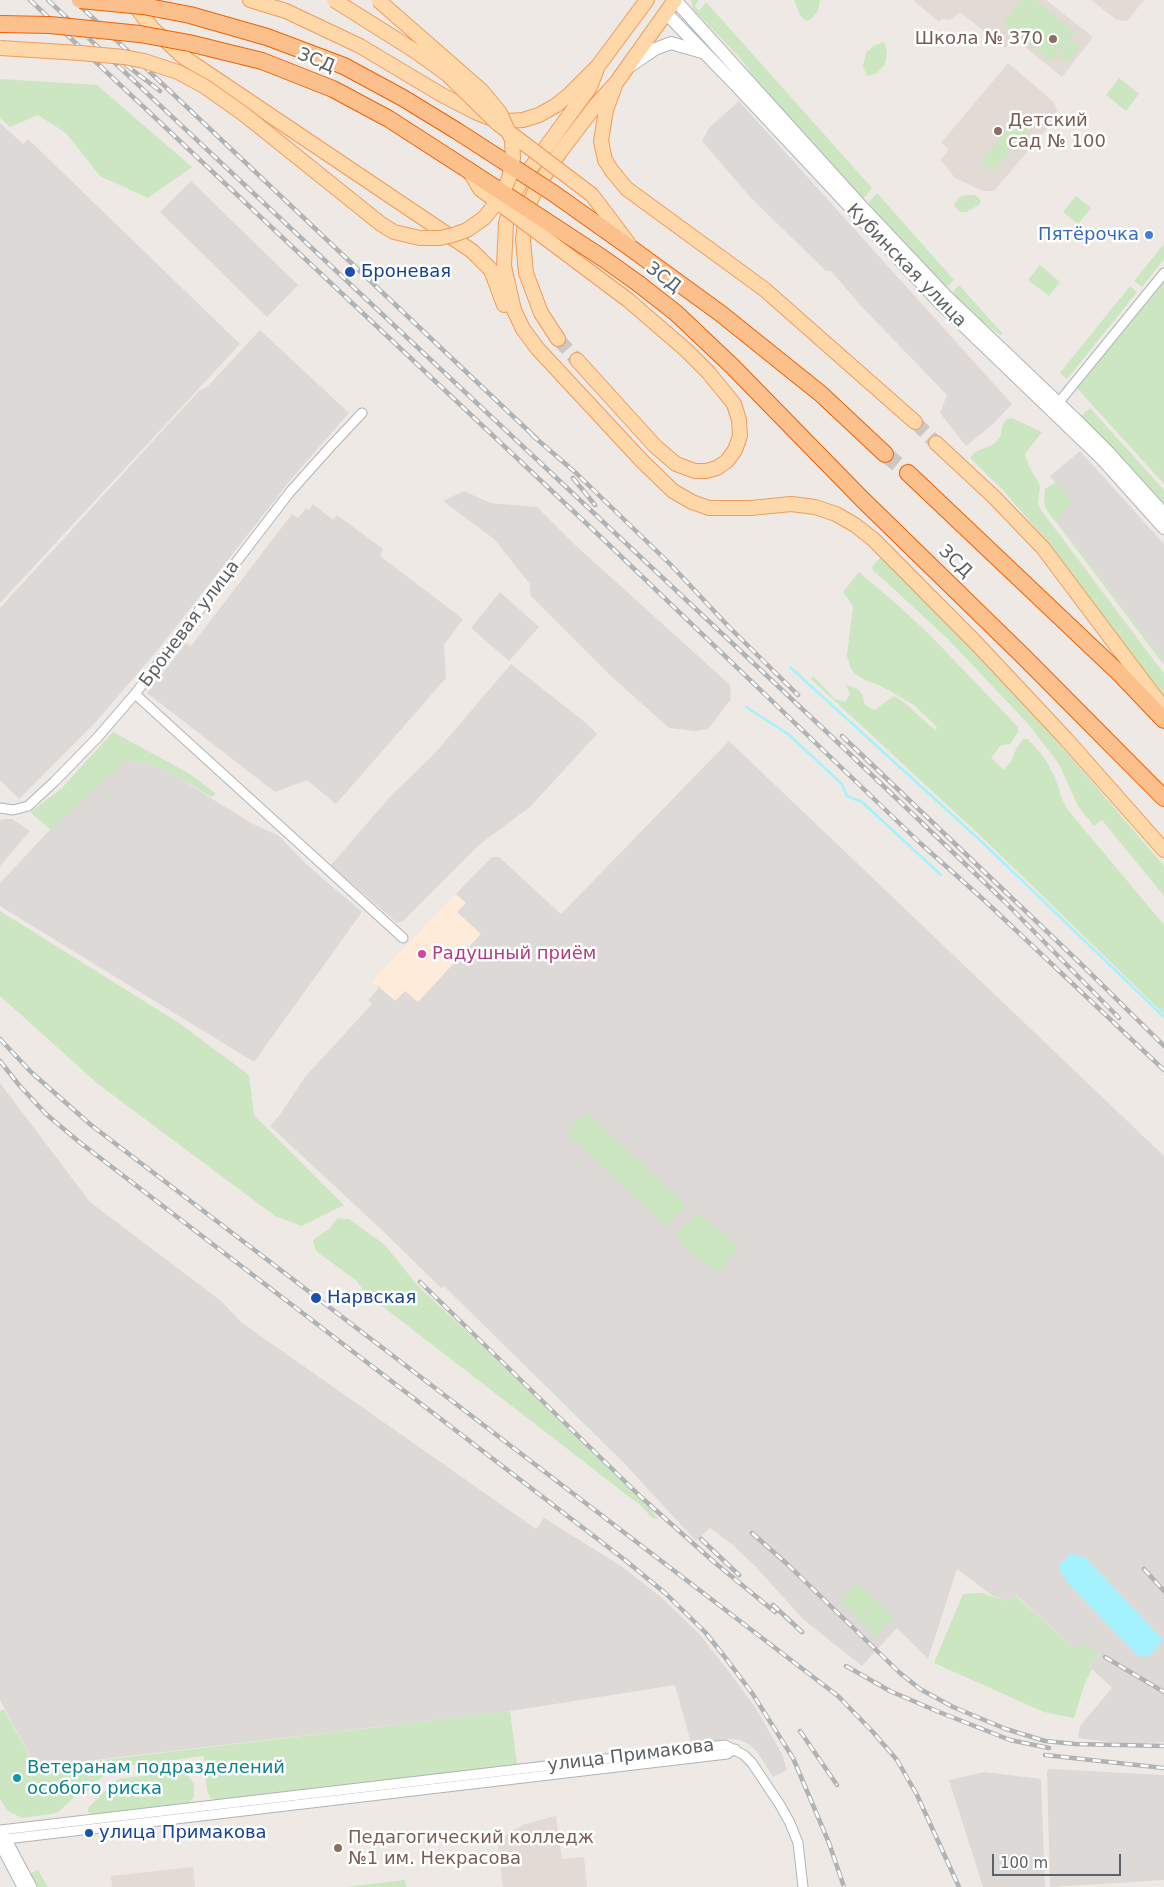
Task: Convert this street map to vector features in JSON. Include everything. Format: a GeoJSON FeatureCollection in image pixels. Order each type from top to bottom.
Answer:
{"type":"FeatureCollection","features":[{"type":"Feature","properties":{"kind":"highway","name":"ЗСД"},"geometry":{"type":"LineString","coordinates":[[80,0],[143,6],[190,16],[268,37],[344,66],[403,98],[553,193],[720,312],[821,394],[885,454]]}},
{"type":"Feature","properties":{"kind":"highway","name":"ЗСД"},"geometry":{"type":"LineString","coordinates":[[0,24],[50,25],[140,34],[189,43],[262,61],[333,89],[389,119],[604,259],[676,313],[733,367],[842,480],[1024,657],[1164,798]]}},
{"type":"Feature","properties":{"kind":"highway","name":"ЗСД"},"geometry":{"type":"LineString","coordinates":[[908,474],[1120,674],[1164,720]]}},
{"type":"Feature","properties":{"kind":"main road"},"geometry":{"type":"LineString","coordinates":[[131,0],[152,28],[182,56],[472,251],[491,270],[510,319],[524,340],[578,399],[673,491],[692,502],[709,508],[751,508],[791,504],[815,506],[855,525],[894,558],[978,645],[1066,739],[1164,850]]}},
{"type":"Feature","properties":{"kind":"main road"},"geometry":{"type":"LineString","coordinates":[[250,0],[293,14],[360,46],[442,95],[475,112],[490,118],[508,121],[523,120],[539,115],[555,106],[598,66],[647,0]]}},
{"type":"Feature","properties":{"kind":"main road"},"geometry":{"type":"LineString","coordinates":[[334,0],[448,74],[497,123],[592,195],[632,249]]}},
{"type":"Feature","properties":{"kind":"main road"},"geometry":{"type":"LineString","coordinates":[[0,48],[124,57],[178,72],[204,86],[240,111],[381,224],[394,232],[420,238],[440,238],[454,235],[467,230],[484,218],[501,197],[509,178],[513,158],[512,140],[500,113],[482,91],[378,0]]}},
{"type":"Feature","properties":{"kind":"main road","name":"Кубинская улица"},"geometry":{"type":"LineString","coordinates":[[652,0],[706,53],[940,303],[1055,407],[1110,453],[1164,514]]}},
{"type":"Feature","properties":{"kind":"main road"},"geometry":{"type":"LineString","coordinates":[[558,339],[542,313],[526,273],[524,240],[525,221],[529,204],[548,169],[596,105],[630,66],[675,0]]}},
{"type":"Feature","properties":{"kind":"main road","name":"Кубинская улица"},"geometry":{"type":"LineString","coordinates":[[675,0],[855,200],[1055,407],[1164,528]]}},
{"type":"Feature","properties":{"kind":"main road"},"geometry":{"type":"LineString","coordinates":[[630,66],[655,48],[671,43],[706,53]]}},
{"type":"Feature","properties":{"kind":"main road"},"geometry":{"type":"LineString","coordinates":[[598,66],[590,87],[531,166],[515,194],[506,222],[504,266],[514,310],[537,348],[642,461]]}},
{"type":"Feature","properties":{"kind":"main road"},"geometry":{"type":"LineString","coordinates":[[616,83],[606,110],[600,141],[612,171],[627,188],[764,289],[915,422]]}},
{"type":"Feature","properties":{"kind":"main road"},"geometry":{"type":"LineString","coordinates":[[468,170],[480,189],[628,300],[686,350],[708,372],[734,404],[739,420],[740,436],[735,450],[727,461],[717,468],[706,471],[695,471],[676,464],[655,446],[577,360]]}},
{"type":"Feature","properties":{"kind":"main road"},"geometry":{"type":"LineString","coordinates":[[936,443],[994,497],[1043,548],[1164,709]]}},
{"type":"Feature","properties":{"kind":"street"},"geometry":{"type":"LineString","coordinates":[[1055,407],[1164,273]]}},
{"type":"Feature","properties":{"kind":"street","name":"Броневая улица"},"geometry":{"type":"LineString","coordinates":[[0,808],[20,809],[35,800],[97,738],[136,694],[290,492],[362,413]]}},
{"type":"Feature","properties":{"kind":"street"},"geometry":{"type":"LineString","coordinates":[[136,694],[403,938]]}},
{"type":"Feature","properties":{"kind":"street","name":"улица Примакова"},"geometry":{"type":"LineString","coordinates":[[1,1835],[717,1756],[735,1750],[752,1763],[790,1823],[798,1843],[803,1887]]}},
{"type":"Feature","properties":{"kind":"street"},"geometry":{"type":"LineString","coordinates":[[1,1835],[22,1887]]}},
{"type":"Feature","properties":{"kind":"street"},"geometry":{"type":"LineString","coordinates":[[1,1835],[32,1887]]}},
{"type":"Feature","properties":{"kind":"shaded area","name":"Школа № 370"},"geometry":{"type":"Polygon","coordinates":[[[915,0],[1046,0],[1093,37],[1062,77],[1014,38],[1005,48],[960,12],[950,20],[942,19],[939,22],[915,0]]]}},
{"type":"Feature","properties":{"kind":"shaded area"},"geometry":{"type":"Polygon","coordinates":[[[1091,0],[1144,0],[1127,21],[1117,20],[1091,0]]]}},
{"type":"Feature","properties":{"kind":"shaded area","name":"Детский сад № 100"},"geometry":{"type":"Polygon","coordinates":[[[1008,63],[1054,102],[1057,111],[1055,119],[994,191],[983,191],[955,178],[941,160],[949,149],[941,143],[1008,63]]]}},
{"type":"Feature","properties":{"kind":"shaded area"},"geometry":{"type":"Polygon","coordinates":[[[739,101],[1012,404],[992,425],[966,446],[940,413],[947,395],[862,307],[831,271],[826,271],[752,199],[702,141],[709,128],[739,101]]]}},
{"type":"Feature","properties":{"kind":"shaded area"},"geometry":{"type":"Polygon","coordinates":[[[0,123],[23,144],[28,139],[240,344],[0,603],[0,123]]]}},
{"type":"Feature","properties":{"kind":"shaded area"},"geometry":{"type":"Polygon","coordinates":[[[191,181],[298,285],[267,317],[160,212],[191,181]]]}},
{"type":"Feature","properties":{"kind":"shaded area"},"geometry":{"type":"Polygon","coordinates":[[[260,330],[349,413],[292,478],[160,647],[94,724],[19,799],[0,780],[0,608],[199,391],[208,386],[260,330]]]}},
{"type":"Feature","properties":{"kind":"shaded area"},"geometry":{"type":"Polygon","coordinates":[[[1080,451],[1164,544],[1164,660],[1056,520],[1061,490],[1050,476],[1080,451]]]}},
{"type":"Feature","properties":{"kind":"shaded area"},"geometry":{"type":"Polygon","coordinates":[[[464,491],[490,503],[537,507],[573,543],[730,685],[731,699],[708,729],[695,731],[669,728],[612,677],[530,595],[530,584],[494,539],[443,501],[464,491]]]}},
{"type":"Feature","properties":{"kind":"shaded area"},"geometry":{"type":"Polygon","coordinates":[[[313,504],[333,520],[337,515],[383,549],[380,556],[463,619],[444,645],[446,678],[336,804],[307,780],[275,792],[147,693],[186,643],[191,646],[292,514],[298,518],[306,508],[309,510],[313,504]]]}},
{"type":"Feature","properties":{"kind":"shaded area"},"geometry":{"type":"Polygon","coordinates":[[[500,592],[539,627],[509,661],[471,628],[500,592]]]}},
{"type":"Feature","properties":{"kind":"shaded area"},"geometry":{"type":"Polygon","coordinates":[[[511,664],[586,723],[597,734],[530,807],[480,844],[403,921],[397,923],[331,865],[389,798],[435,753],[511,664]]]}},
{"type":"Feature","properties":{"kind":"shaded area"},"geometry":{"type":"Polygon","coordinates":[[[729,741],[1164,1156],[1164,1742],[1128,1744],[1078,1738],[1080,1726],[1112,1688],[1089,1666],[1099,1654],[1076,1650],[1016,1595],[1008,1602],[993,1596],[957,1569],[928,1659],[897,1628],[862,1666],[804,1620],[755,1566],[733,1545],[710,1528],[696,1541],[623,1462],[444,1286],[441,1288],[270,1126],[279,1116],[305,1077],[372,1004],[368,1000],[378,989],[377,985],[395,1001],[405,991],[418,1002],[481,934],[457,912],[466,903],[456,894],[492,857],[499,857],[561,914],[729,741]]]}},
{"type":"Feature","properties":{"kind":"shaded area"},"geometry":{"type":"Polygon","coordinates":[[[127,759],[166,770],[251,823],[279,836],[306,864],[362,912],[254,1062],[0,906],[0,883],[100,781],[127,759]]]}},
{"type":"Feature","properties":{"kind":"shaded area"},"geometry":{"type":"Polygon","coordinates":[[[12,819],[30,831],[0,866],[0,820],[12,819]]]}},
{"type":"Feature","properties":{"kind":"shaded area"},"geometry":{"type":"Polygon","coordinates":[[[456,894],[466,903],[458,912],[481,933],[418,1002],[395,1001],[378,986],[378,989],[372,981],[456,894]]]}},
{"type":"Feature","properties":{"kind":"shaded area"},"geometry":{"type":"Polygon","coordinates":[[[0,1083],[90,1202],[221,1301],[242,1323],[536,1529],[544,1518],[621,1566],[661,1597],[701,1636],[736,1681],[757,1710],[782,1754],[787,1770],[773,1777],[758,1753],[750,1745],[740,1740],[730,1739],[691,1743],[675,1685],[511,1711],[36,1767],[0,1700],[0,1083]]]}},
{"type":"Feature","properties":{"kind":"shaded area"},"geometry":{"type":"Polygon","coordinates":[[[1049,1769],[1164,1775],[1164,1880],[1050,1887],[1047,1771],[1049,1769]]]}},
{"type":"Feature","properties":{"kind":"shaded area"},"geometry":{"type":"Polygon","coordinates":[[[984,1772],[1041,1779],[1045,1887],[983,1887],[949,1780],[984,1772]]]}},
{"type":"Feature","properties":{"kind":"shaded area"},"geometry":{"type":"Polygon","coordinates":[[[556,1816],[562,1859],[584,1857],[587,1887],[503,1887],[497,1840],[525,1824],[556,1816]]]}},
{"type":"Feature","properties":{"kind":"shaded area"},"geometry":{"type":"Polygon","coordinates":[[[193,1867],[195,1887],[112,1887],[111,1876],[193,1867]]]}},
{"type":"Feature","properties":{"kind":"green space"},"geometry":{"type":"Polygon","coordinates":[[[691,0],[699,0],[695,6],[699,11],[706,2],[872,188],[865,197],[861,198],[765,92],[741,59],[693,9],[691,0]]]}},
{"type":"Feature","properties":{"kind":"green space"},"geometry":{"type":"Polygon","coordinates":[[[794,0],[820,0],[818,11],[811,19],[806,21],[800,15],[794,0]]]}},
{"type":"Feature","properties":{"kind":"green space"},"geometry":{"type":"Polygon","coordinates":[[[1021,0],[1035,0],[1075,32],[1051,61],[1003,23],[1021,0]]]}},
{"type":"Feature","properties":{"kind":"green space"},"geometry":{"type":"Polygon","coordinates":[[[1071,39],[1081,46],[1067,63],[1058,56],[1071,39]]]}},
{"type":"Feature","properties":{"kind":"green space"},"geometry":{"type":"Polygon","coordinates":[[[884,42],[887,52],[885,64],[877,73],[867,76],[863,67],[866,53],[873,46],[884,42]]]}},
{"type":"Feature","properties":{"kind":"green space"},"geometry":{"type":"Polygon","coordinates":[[[1119,78],[1139,94],[1126,111],[1106,95],[1119,78]]]}},
{"type":"Feature","properties":{"kind":"green space"},"geometry":{"type":"Polygon","coordinates":[[[0,79],[97,85],[192,167],[148,198],[100,176],[66,133],[38,115],[10,127],[0,118],[0,79]]]}},
{"type":"Feature","properties":{"kind":"green space"},"geometry":{"type":"Polygon","coordinates":[[[1021,113],[1033,124],[993,171],[981,161],[1021,113]]]}},
{"type":"Feature","properties":{"kind":"green space"},"geometry":{"type":"Polygon","coordinates":[[[877,193],[954,280],[948,286],[945,287],[869,206],[869,202],[877,193]]]}},
{"type":"Feature","properties":{"kind":"green space"},"geometry":{"type":"Polygon","coordinates":[[[975,195],[981,201],[979,205],[966,212],[960,212],[954,206],[955,202],[961,196],[975,195]]]}},
{"type":"Feature","properties":{"kind":"green space"},"geometry":{"type":"Polygon","coordinates":[[[1076,196],[1091,208],[1078,224],[1063,212],[1076,196]]]}},
{"type":"Feature","properties":{"kind":"green space"},"geometry":{"type":"Polygon","coordinates":[[[1164,244],[1164,259],[1142,287],[1134,281],[1164,244]]]}},
{"type":"Feature","properties":{"kind":"green space"},"geometry":{"type":"Polygon","coordinates":[[[1040,265],[1060,282],[1049,296],[1028,280],[1040,265]]]}},
{"type":"Feature","properties":{"kind":"green space"},"geometry":{"type":"Polygon","coordinates":[[[1164,281],[1164,484],[1077,388],[1164,281]]]}},
{"type":"Feature","properties":{"kind":"green space"},"geometry":{"type":"Polygon","coordinates":[[[959,285],[1002,333],[1001,335],[978,319],[953,295],[959,285]]]}},
{"type":"Feature","properties":{"kind":"green space"},"geometry":{"type":"Polygon","coordinates":[[[1130,286],[1137,292],[1067,379],[1060,373],[1130,286]]]}},
{"type":"Feature","properties":{"kind":"green space"},"geometry":{"type":"Polygon","coordinates":[[[1090,408],[1164,490],[1164,504],[1081,416],[1090,408]]]}},
{"type":"Feature","properties":{"kind":"green space"},"geometry":{"type":"Polygon","coordinates":[[[1012,418],[1042,432],[1025,454],[1040,486],[1038,503],[1041,510],[1164,674],[1164,700],[1050,545],[1002,489],[970,458],[975,452],[994,444],[1000,437],[1003,424],[1007,419],[1012,418]]]}},
{"type":"Feature","properties":{"kind":"green space"},"geometry":{"type":"Polygon","coordinates":[[[1055,482],[1072,502],[1056,520],[1164,660],[1164,665],[1046,509],[1044,503],[1045,489],[1055,482]]]}},
{"type":"Feature","properties":{"kind":"green space"},"geometry":{"type":"Polygon","coordinates":[[[881,557],[991,667],[1164,866],[1164,896],[1102,820],[1094,826],[1078,806],[1059,764],[1029,725],[948,639],[873,570],[872,567],[881,557]]]}},
{"type":"Feature","properties":{"kind":"green space"},"geometry":{"type":"Polygon","coordinates":[[[859,572],[930,635],[1018,727],[1018,732],[1010,744],[1001,745],[991,758],[1004,770],[1012,760],[1016,749],[1023,739],[1028,739],[1044,757],[1055,777],[1062,799],[1068,810],[1164,925],[1164,1014],[984,839],[810,678],[814,677],[835,699],[845,702],[850,694],[846,685],[858,689],[863,695],[864,704],[874,710],[894,696],[936,730],[937,727],[914,705],[881,686],[865,680],[855,674],[850,667],[847,656],[853,606],[843,592],[859,572]]]}},
{"type":"Feature","properties":{"kind":"green space"},"geometry":{"type":"Polygon","coordinates":[[[113,732],[190,774],[216,794],[211,797],[166,770],[127,759],[51,830],[30,812],[61,789],[113,732]]]}},
{"type":"Feature","properties":{"kind":"green space"},"geometry":{"type":"Polygon","coordinates":[[[0,911],[179,1023],[249,1075],[254,1115],[344,1205],[302,1226],[275,1216],[98,1084],[0,996],[0,911]]]}},
{"type":"Feature","properties":{"kind":"green space"},"geometry":{"type":"Polygon","coordinates":[[[587,1112],[686,1205],[666,1226],[567,1133],[587,1112]]]}},
{"type":"Feature","properties":{"kind":"green space"},"geometry":{"type":"Polygon","coordinates":[[[697,1213],[740,1247],[717,1272],[685,1248],[676,1233],[697,1213]]]}},
{"type":"Feature","properties":{"kind":"green space"},"geometry":{"type":"Polygon","coordinates":[[[338,1218],[349,1219],[385,1245],[417,1285],[509,1371],[651,1509],[658,1519],[652,1518],[640,1505],[364,1292],[357,1281],[316,1251],[313,1240],[329,1229],[338,1218]]]}},
{"type":"Feature","properties":{"kind":"green space"},"geometry":{"type":"Polygon","coordinates":[[[857,1583],[893,1618],[876,1636],[840,1601],[857,1583]]]}},
{"type":"Feature","properties":{"kind":"green space"},"geometry":{"type":"Polygon","coordinates":[[[982,1593],[1008,1602],[1015,1595],[1076,1650],[1084,1641],[1099,1654],[1089,1666],[1092,1669],[1085,1683],[1074,1718],[1044,1712],[934,1663],[963,1594],[982,1593]]]}},
{"type":"Feature","properties":{"kind":"green space"},"geometry":{"type":"Polygon","coordinates":[[[4,1709],[36,1768],[510,1711],[517,1765],[215,1800],[211,1798],[207,1791],[204,1756],[112,1768],[82,1796],[79,1793],[57,1813],[22,1818],[8,1811],[0,1799],[0,1711],[4,1709]]]}},
{"type":"Feature","properties":{"kind":"green space"},"geometry":{"type":"Polygon","coordinates":[[[179,1771],[186,1773],[194,1784],[194,1798],[188,1803],[91,1814],[88,1812],[88,1808],[119,1779],[179,1771]]]}},
{"type":"Feature","properties":{"kind":"green space"},"geometry":{"type":"Polygon","coordinates":[[[38,1870],[48,1887],[38,1887],[31,1873],[38,1870]]]}},
{"type":"Feature","properties":{"kind":"green space"},"geometry":{"type":"Polygon","coordinates":[[[405,1880],[406,1887],[345,1887],[405,1880]]]}},
{"type":"Feature","properties":{"kind":"water"},"geometry":{"type":"Polygon","coordinates":[[[1070,1553],[1086,1558],[1163,1640],[1148,1657],[1137,1655],[1066,1581],[1059,1566],[1070,1553]]]}},
{"type":"Feature","properties":{"kind":"waterway"},"geometry":{"type":"LineString","coordinates":[[790,667],[982,842],[1164,1017]]}},
{"type":"Feature","properties":{"kind":"waterway"},"geometry":{"type":"LineString","coordinates":[[746,707],[788,734],[842,784],[847,796],[862,802],[941,875]]}},
{"type":"Feature","properties":{"kind":"tunnel"},"geometry":{"type":"LineString","coordinates":[[558,339],[577,360]]}},
{"type":"Feature","properties":{"kind":"tunnel"},"geometry":{"type":"LineString","coordinates":[[915,422],[936,443]]}},
{"type":"Feature","properties":{"kind":"tunnel"},"geometry":{"type":"LineString","coordinates":[[885,454],[908,473]]}},
{"type":"Feature","properties":{"kind":"railway"},"geometry":{"type":"LineString","coordinates":[[30,0],[604,540],[920,843],[985,901],[1164,1070]]}},
{"type":"Feature","properties":{"kind":"railway"},"geometry":{"type":"LineString","coordinates":[[48,0],[831,736],[1005,902],[1119,1018]]}},
{"type":"Feature","properties":{"kind":"railway"},"geometry":{"type":"LineString","coordinates":[[74,0],[537,439]]}},
{"type":"Feature","properties":{"kind":"railway"},"geometry":{"type":"LineString","coordinates":[[126,65],[160,91]]}},
{"type":"Feature","properties":{"kind":"railway"},"geometry":{"type":"LineString","coordinates":[[532,435],[576,473],[670,564],[729,627],[798,695]]}},
{"type":"Feature","properties":{"kind":"railway"},"geometry":{"type":"LineString","coordinates":[[573,478],[595,505]]}},
{"type":"Feature","properties":{"kind":"railway"},"geometry":{"type":"LineString","coordinates":[[842,736],[1080,963],[1164,1046]]}},
{"type":"Feature","properties":{"kind":"railway"},"geometry":{"type":"LineString","coordinates":[[0,1039],[31,1072],[91,1125],[838,1696],[897,1760],[917,1795],[959,1887]]}},
{"type":"Feature","properties":{"kind":"railway"},"geometry":{"type":"LineString","coordinates":[[0,1061],[46,1114],[78,1141],[625,1560],[665,1593],[705,1632],[752,1693],[793,1758],[829,1843],[844,1887]]}},
{"type":"Feature","properties":{"kind":"railway"},"geometry":{"type":"LineString","coordinates":[[420,1282],[641,1497],[714,1562],[775,1612]]}},
{"type":"Feature","properties":{"kind":"railway"},"geometry":{"type":"LineString","coordinates":[[752,1533],[786,1563],[900,1673],[920,1689],[953,1707],[1006,1729],[1045,1741],[1075,1744],[1164,1746]]}},
{"type":"Feature","properties":{"kind":"railway"},"geometry":{"type":"LineString","coordinates":[[701,1539],[739,1575]]}},
{"type":"Feature","properties":{"kind":"railway"},"geometry":{"type":"LineString","coordinates":[[1144,1569],[1164,1591]]}},
{"type":"Feature","properties":{"kind":"railway"},"geometry":{"type":"LineString","coordinates":[[773,1605],[802,1632]]}},
{"type":"Feature","properties":{"kind":"railway"},"geometry":{"type":"LineString","coordinates":[[1105,1657],[1164,1692]]}},
{"type":"Feature","properties":{"kind":"railway"},"geometry":{"type":"LineString","coordinates":[[846,1666],[890,1691],[939,1712],[1010,1740],[1049,1748]]}},
{"type":"Feature","properties":{"kind":"railway"},"geometry":{"type":"LineString","coordinates":[[800,1731],[837,1785]]}},
{"type":"Feature","properties":{"kind":"railway"},"geometry":{"type":"LineString","coordinates":[[1045,1755],[1164,1768]]}},
{"type":"Feature","properties":{"kind":"place","name":"Школа № 370"},"geometry":{"type":"Point","coordinates":[1053,39]}},
{"type":"Feature","properties":{"kind":"place","name":"Детский сад № 100"},"geometry":{"type":"Point","coordinates":[998,131]}},
{"type":"Feature","properties":{"kind":"place","name":"Пятёрочка"},"geometry":{"type":"Point","coordinates":[1149,235]}},
{"type":"Feature","properties":{"kind":"place","name":"Броневая"},"geometry":{"type":"Point","coordinates":[350,272]}},
{"type":"Feature","properties":{"kind":"place","name":"Радушный приём"},"geometry":{"type":"Point","coordinates":[422,954]}},
{"type":"Feature","properties":{"kind":"place","name":"Нарвская"},"geometry":{"type":"Point","coordinates":[316,1298]}},
{"type":"Feature","properties":{"kind":"place","name":"Ветеранам подразделений особого риска"},"geometry":{"type":"Point","coordinates":[17,1778]}},
{"type":"Feature","properties":{"kind":"place","name":"улица Примакова"},"geometry":{"type":"Point","coordinates":[89,1833]}},
{"type":"Feature","properties":{"kind":"place","name":"Педагогический колледж №1 им. Некрасова"},"geometry":{"type":"Point","coordinates":[338,1848]}}]}
